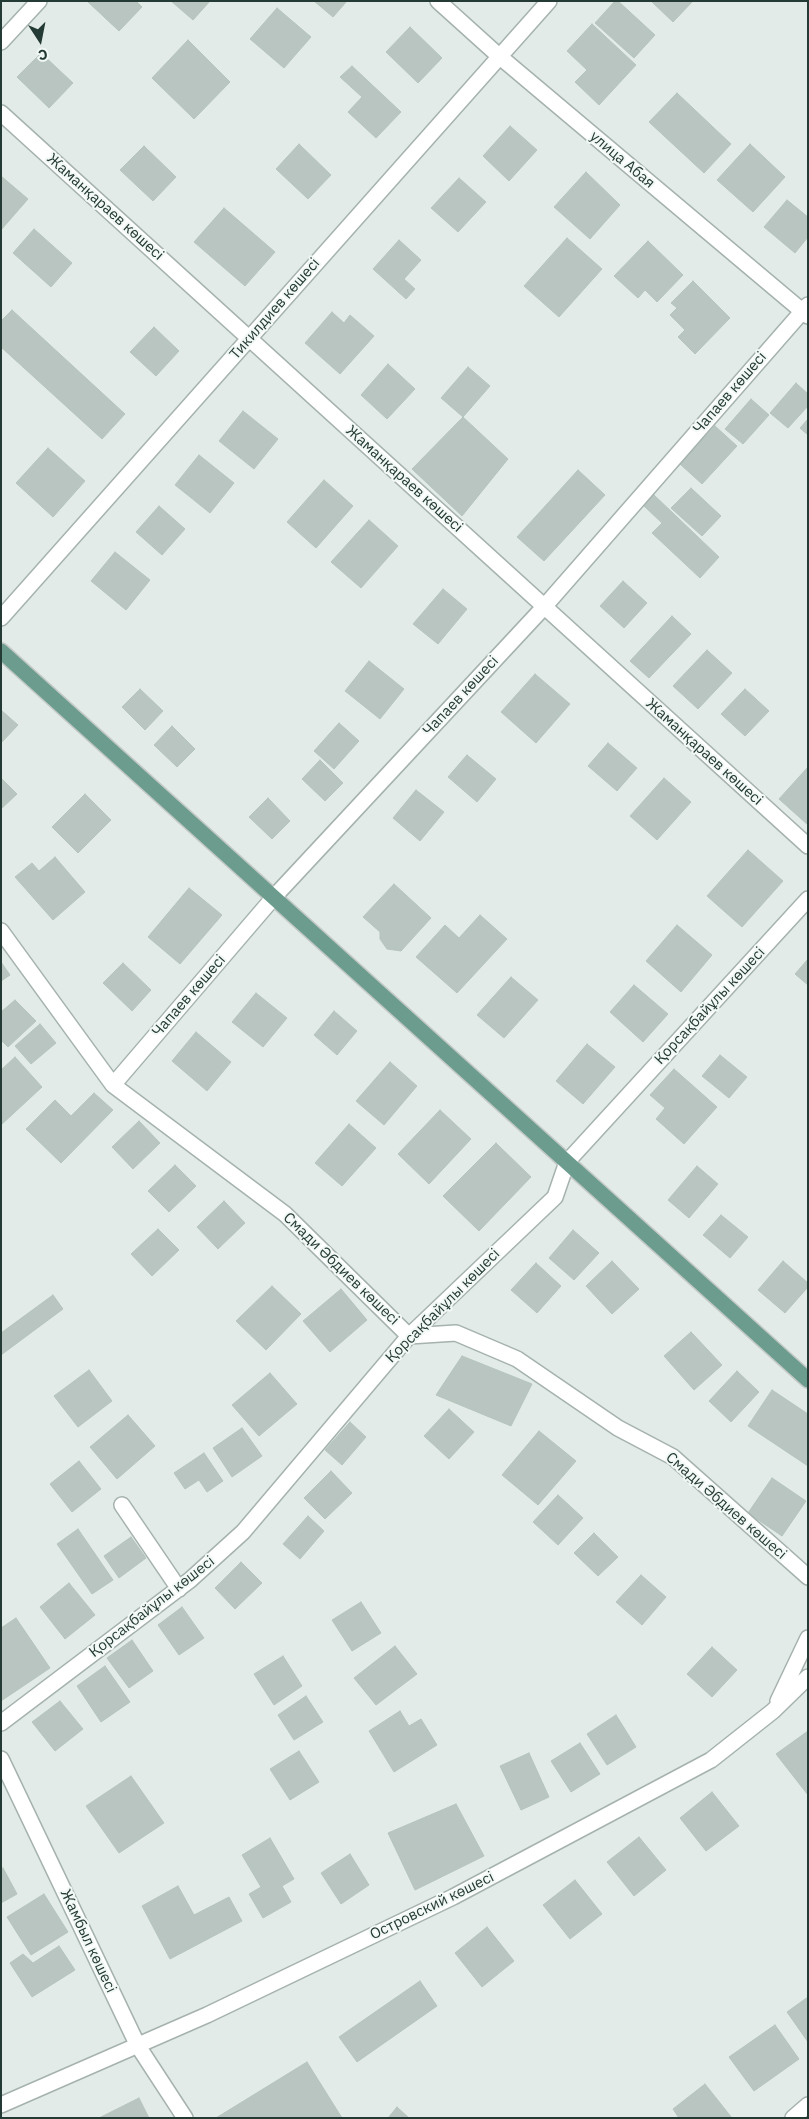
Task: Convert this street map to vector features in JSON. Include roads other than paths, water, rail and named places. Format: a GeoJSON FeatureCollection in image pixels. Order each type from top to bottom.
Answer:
{"type":"FeatureCollection","features":[{"type":"Feature","properties":{"kind":"main road"},"geometry":{"type":"LineString","coordinates":[[1,651],[808,1380]]}},
{"type":"Feature","properties":{"kind":"street"},"geometry":{"type":"LineString","coordinates":[[1,42],[39,1]]}},
{"type":"Feature","properties":{"kind":"street","name":"улица Абая"},"geometry":{"type":"LineString","coordinates":[[438,1],[499,56],[806,311]]}},
{"type":"Feature","properties":{"kind":"street","name":"Тикилдиев көшесі"},"geometry":{"type":"LineString","coordinates":[[1,618],[549,1]]}},
{"type":"Feature","properties":{"kind":"street","name":"Жаманқараев көшесі"},"geometry":{"type":"LineString","coordinates":[[1,113],[808,846]]}},
{"type":"Feature","properties":{"kind":"street","name":"Чапаев көшесі"},"geometry":{"type":"LineString","coordinates":[[113,1085],[274,897],[544,606],[806,311]]}},
{"type":"Feature","properties":{"kind":"street","name":"Қорсақбайұлы көшесі"},"geometry":{"type":"LineString","coordinates":[[1,1723],[179,1589],[242,1532],[409,1336],[555,1197],[567,1162],[808,898]]}},
{"type":"Feature","properties":{"kind":"street","name":"Смади Әбдиев көшесі"},"geometry":{"type":"LineString","coordinates":[[1,931],[113,1085],[285,1214],[409,1336],[456,1333],[517,1359],[618,1428],[673,1457],[808,1577]]}},
{"type":"Feature","properties":{"kind":"street"},"geometry":{"type":"LineString","coordinates":[[122,1505],[179,1589]]}},
{"type":"Feature","properties":{"kind":"street","name":"Островский көшесі"},"geometry":{"type":"LineString","coordinates":[[1,2105],[138,2046],[452,1897],[711,1760],[773,1711],[808,1638]]}},
{"type":"Feature","properties":{"kind":"street"},"geometry":{"type":"LineString","coordinates":[[773,1711],[808,1677]]}},
{"type":"Feature","properties":{"kind":"street","name":"Жамбыл көшесі"},"geometry":{"type":"LineString","coordinates":[[1,1759],[138,2046],[185,2118]]}},
{"type":"Feature","properties":{"kind":"street"},"geometry":{"type":"LineString","coordinates":[[793,2118],[808,2105]]}}]}
